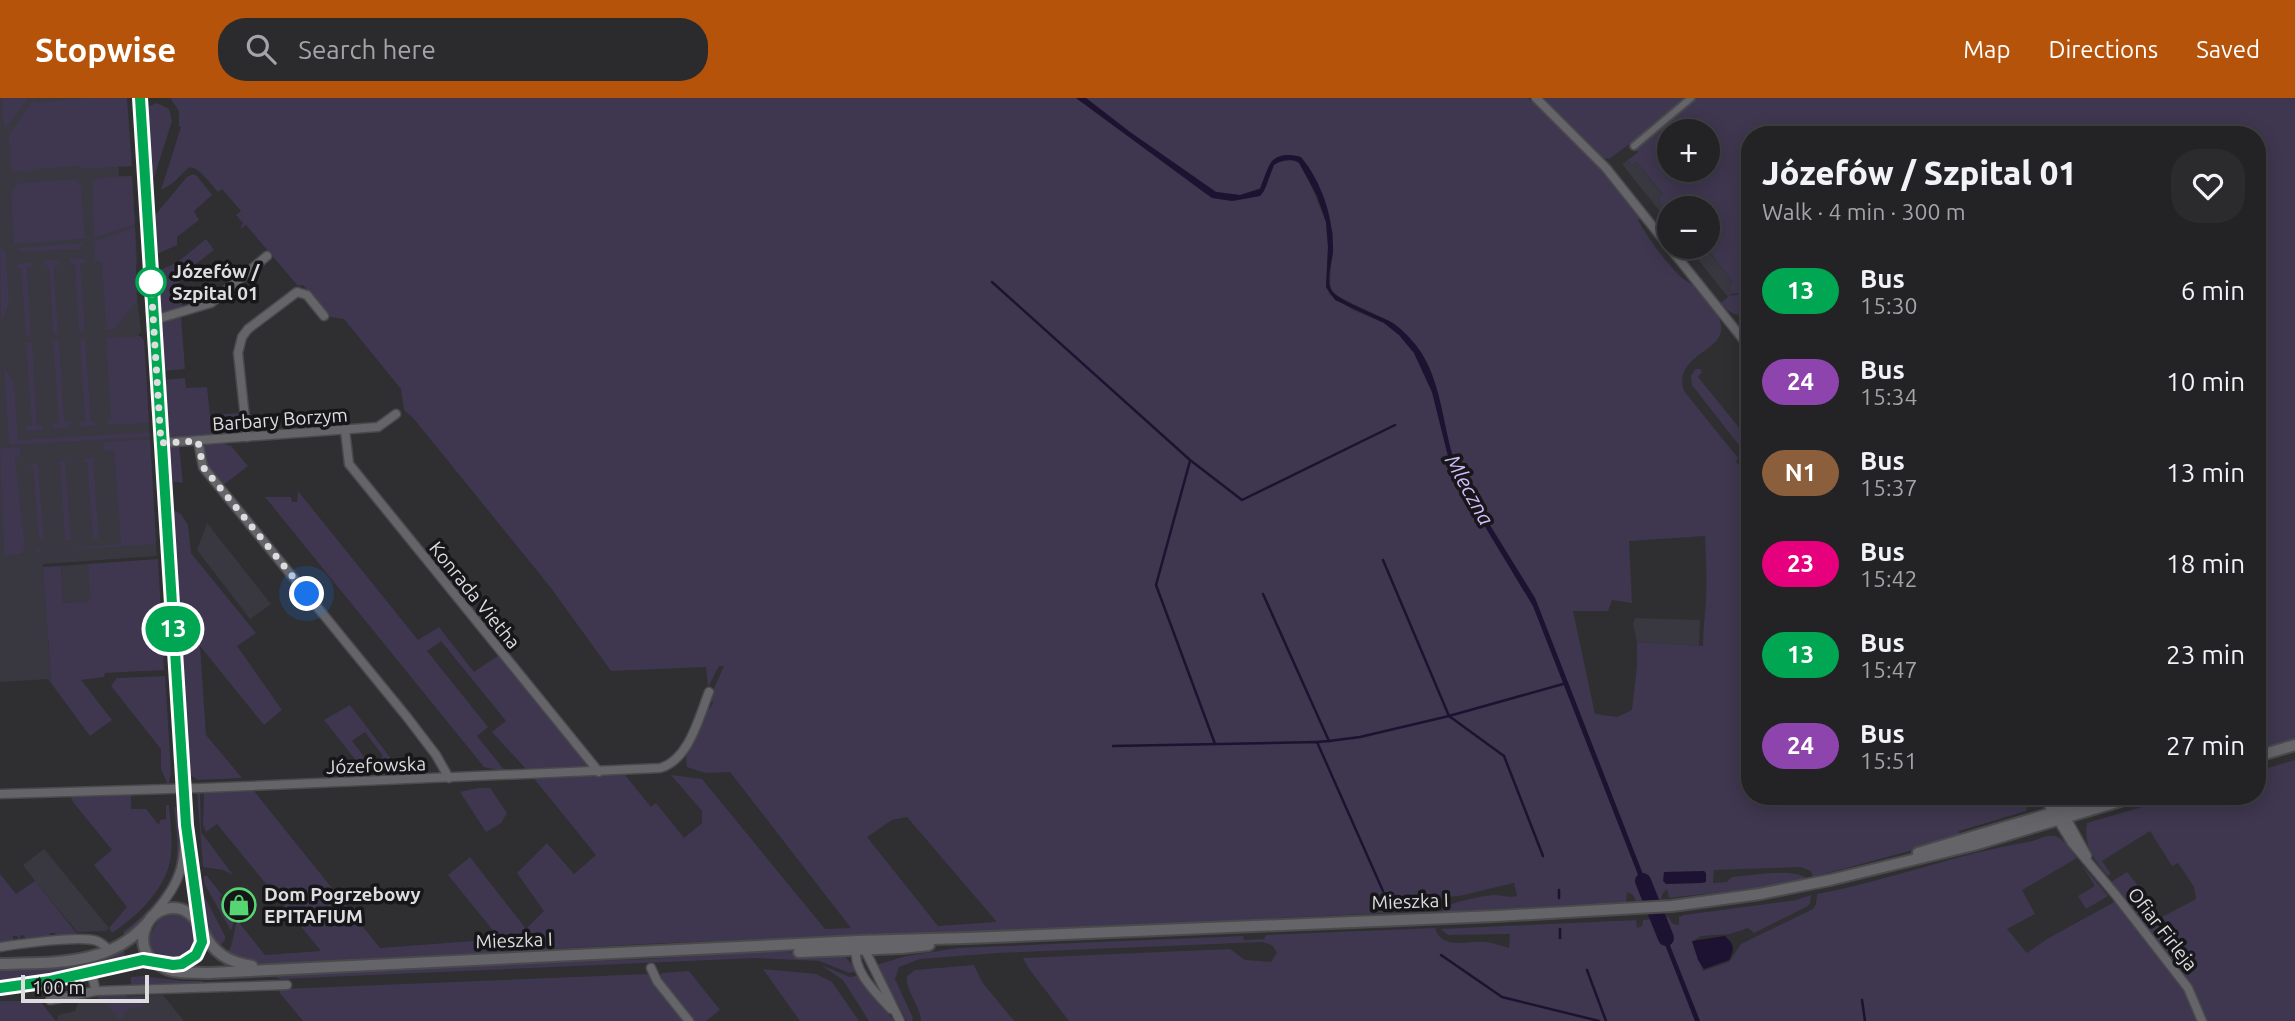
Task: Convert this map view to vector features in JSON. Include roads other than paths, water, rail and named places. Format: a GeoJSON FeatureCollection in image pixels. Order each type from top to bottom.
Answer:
{"type":"FeatureCollection","features":[{"type":"Feature","properties":{"kind":"street"},"geometry":{"type":"LineString","coordinates":[[0,988],[91,972],[134,961],[153,960],[173,965],[192,959],[201,946],[183,787],[140,98]]}},
{"type":"Feature","properties":{"kind":"street"},"geometry":{"type":"LineString","coordinates":[[1536,98],[1606,168],[1741,337]]}},
{"type":"Feature","properties":{"kind":"street"},"geometry":{"type":"LineString","coordinates":[[1633,146],[1691,98]]}},
{"type":"Feature","properties":{"kind":"street"},"geometry":{"type":"LineString","coordinates":[[153,320],[205,306],[267,256]]}},
{"type":"Feature","properties":{"kind":"street"},"geometry":{"type":"LineString","coordinates":[[247,437],[238,353],[242,337],[297,292],[307,295],[324,316]]}},
{"type":"Feature","properties":{"kind":"street","name":"Barbary Borzym"},"geometry":{"type":"LineString","coordinates":[[161,443],[378,427],[396,414]]}},
{"type":"Feature","properties":{"kind":"street","name":"Konrada Vietha"},"geometry":{"type":"LineString","coordinates":[[345,430],[349,464],[599,772]]}},
{"type":"Feature","properties":{"kind":"street"},"geometry":{"type":"LineString","coordinates":[[198,441],[203,467],[407,716],[449,778]]}},
{"type":"Feature","properties":{"kind":"street","name":"Józefowska"},"geometry":{"type":"LineString","coordinates":[[0,793],[660,768],[672,762],[682,752],[709,692]]}},
{"type":"Feature","properties":{"kind":"street"},"geometry":{"type":"LineString","coordinates":[[2266,754],[2295,745]]}},
{"type":"Feature","properties":{"kind":"street","name":"Ofiar Firleja"},"geometry":{"type":"LineString","coordinates":[[2028,821],[2038,811],[2040,805]]}},
{"type":"Feature","properties":{"kind":"street","name":"Ofiar Firleja"},"geometry":{"type":"LineString","coordinates":[[2051,805],[2060,815]]}},
{"type":"Feature","properties":{"kind":"street","name":"Ofiar Firleja"},"geometry":{"type":"LineString","coordinates":[[2057,805],[2072,843],[2188,988],[2202,1021]]}},
{"type":"Feature","properties":{"kind":"street","name":"Mieszka I"},"geometry":{"type":"LineString","coordinates":[[272,968],[758,947],[799,952],[967,939],[1672,906],[1760,894],[1952,851],[2086,805]]}},
{"type":"Feature","properties":{"kind":"street"},"geometry":{"type":"LineString","coordinates":[[2060,815],[2107,805]]}},
{"type":"Feature","properties":{"kind":"street","name":"Mieszka I"},"geometry":{"type":"LineString","coordinates":[[1852,875],[1917,853],[2028,821],[2060,815]]}},
{"type":"Feature","properties":{"kind":"street"},"geometry":{"type":"LineString","coordinates":[[186,825],[181,873],[174,888],[146,926],[146,953],[166,968],[181,972],[217,973],[272,968]]}},
{"type":"Feature","properties":{"kind":"street"},"geometry":{"type":"LineString","coordinates":[[0,964],[78,960],[110,951],[128,941],[152,917],[163,910],[177,908],[193,915],[212,948],[219,954],[244,965],[272,968]]}},
{"type":"Feature","properties":{"kind":"street"},"geometry":{"type":"LineString","coordinates":[[0,947],[41,941],[91,939],[100,942],[110,951]]}},
{"type":"Feature","properties":{"kind":"street","name":"Mieszka I"},"geometry":{"type":"LineString","coordinates":[[859,946],[880,949],[967,939]]}},
{"type":"Feature","properties":{"kind":"street"},"geometry":{"type":"LineString","coordinates":[[859,946],[871,961],[898,1018]]}},
{"type":"Feature","properties":{"kind":"street"},"geometry":{"type":"LineString","coordinates":[[859,946],[860,971],[898,1018]]}},
{"type":"Feature","properties":{"kind":"street"},"geometry":{"type":"LineString","coordinates":[[871,961],[880,949]]}},
{"type":"Feature","properties":{"kind":"street"},"geometry":{"type":"LineString","coordinates":[[272,968],[273,985]]}},
{"type":"Feature","properties":{"kind":"street"},"geometry":{"type":"LineString","coordinates":[[651,968],[657,981],[689,1021]]}},
{"type":"Feature","properties":{"kind":"street"},"geometry":{"type":"LineString","coordinates":[[91,972],[96,991]]}},
{"type":"Feature","properties":{"kind":"street"},"geometry":{"type":"LineString","coordinates":[[50,1000],[96,991],[287,985]]}},
{"type":"Feature","properties":{"kind":"waterway"},"geometry":{"type":"LineString","coordinates":[[992,282],[1190,460],[1242,500],[1395,425]]}},
{"type":"Feature","properties":{"kind":"waterway"},"geometry":{"type":"LineString","coordinates":[[1190,461],[1156,585],[1215,744]]}},
{"type":"Feature","properties":{"kind":"waterway"},"geometry":{"type":"LineString","coordinates":[[1329,741],[1360,737],[1449,716],[1383,560]]}},
{"type":"Feature","properties":{"kind":"waterway"},"geometry":{"type":"LineString","coordinates":[[1263,594],[1329,741],[1317,742]]}},
{"type":"Feature","properties":{"kind":"waterway"},"geometry":{"type":"LineString","coordinates":[[1449,716],[1563,684]]}},
{"type":"Feature","properties":{"kind":"waterway"},"geometry":{"type":"LineString","coordinates":[[1449,716],[1504,756],[1543,856]]}},
{"type":"Feature","properties":{"kind":"waterway"},"geometry":{"type":"LineString","coordinates":[[1113,746],[1317,742],[1383,891]]}},
{"type":"Feature","properties":{"kind":"waterway","name":"Mleczna"},"geometry":{"type":"LineString","coordinates":[[1643,881],[1666,938]]}},
{"type":"Feature","properties":{"kind":"waterway"},"geometry":{"type":"LineString","coordinates":[[1559,890],[1559,898]]}},
{"type":"Feature","properties":{"kind":"waterway"},"geometry":{"type":"LineString","coordinates":[[1560,929],[1560,938]]}},
{"type":"Feature","properties":{"kind":"waterway"},"geometry":{"type":"LineString","coordinates":[[1441,955],[1502,997],[1599,1021]]}},
{"type":"Feature","properties":{"kind":"waterway"},"geometry":{"type":"LineString","coordinates":[[1587,970],[1606,1021]]}},
{"type":"Feature","properties":{"kind":"waterway"},"geometry":{"type":"LineString","coordinates":[[1862,1000],[1865,1021]]}},
{"type":"Feature","properties":{"kind":"place","name":"Józefów / Szpital 01"},"geometry":{"type":"Point","coordinates":[151,282]}},
{"type":"Feature","properties":{"kind":"place","name":"Dom Pogrzebowy EPITAFIUM"},"geometry":{"type":"Point","coordinates":[239,905]}}]}
